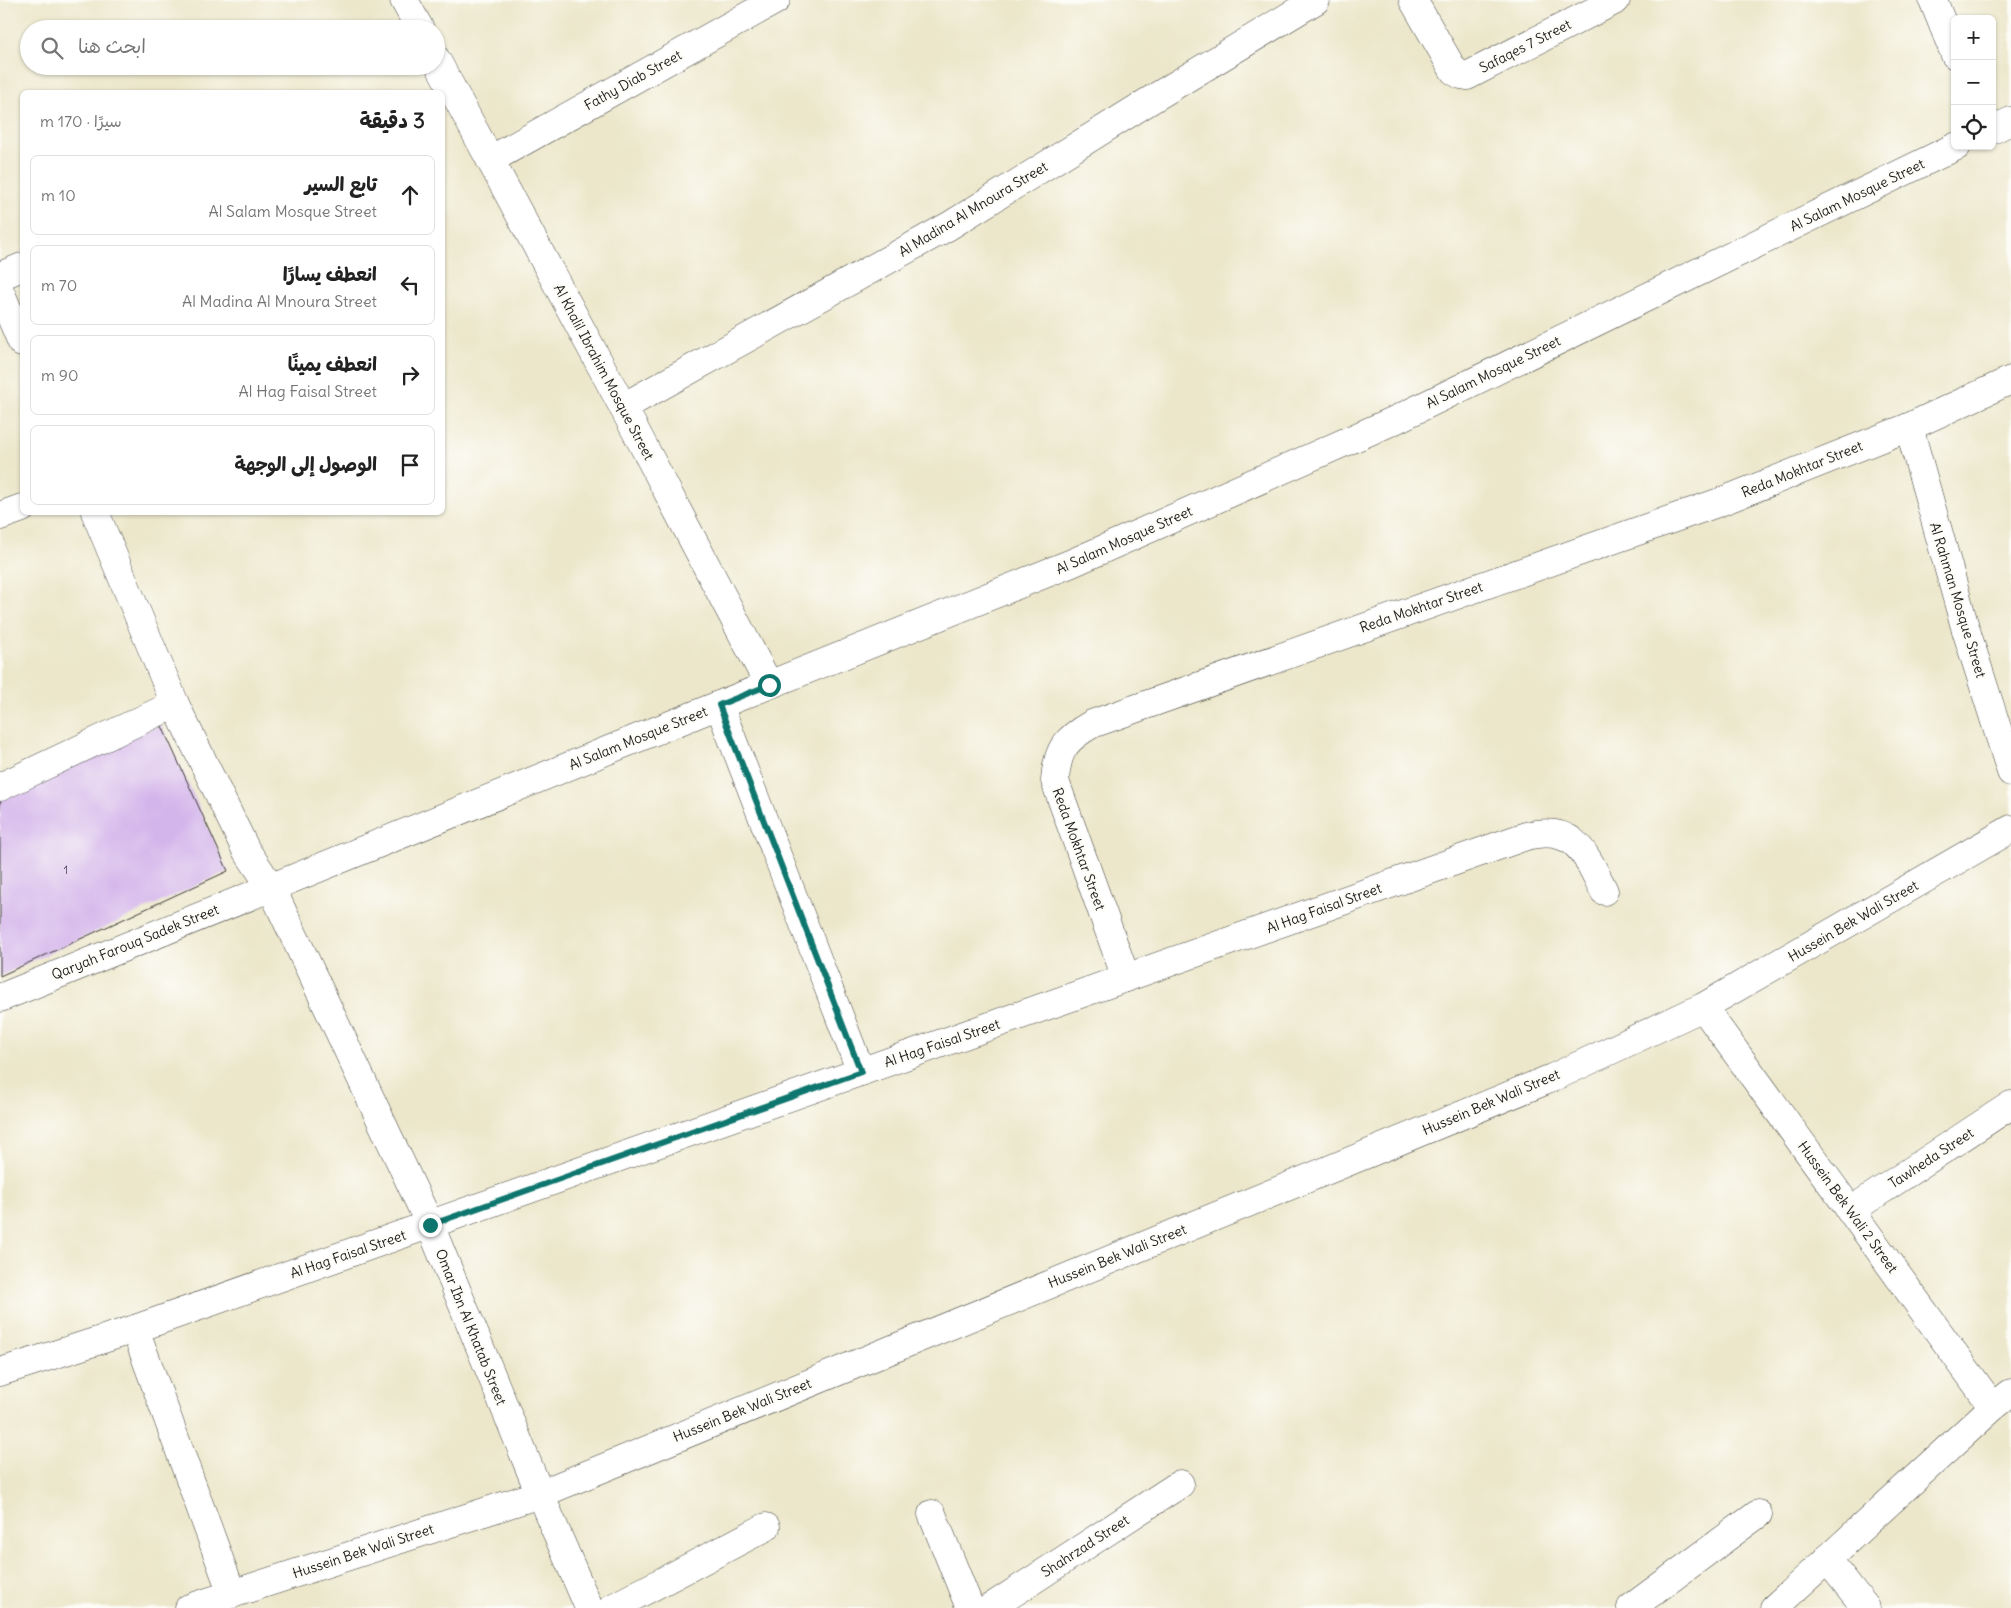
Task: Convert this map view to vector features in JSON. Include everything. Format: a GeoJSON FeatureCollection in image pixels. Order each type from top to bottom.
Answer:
{"type":"FeatureCollection","features":[{"type":"Feature","properties":{"kind":"street"},"geometry":{"type":"LineString","coordinates":[[404,0],[415,20]]}},
{"type":"Feature","properties":{"kind":"street","name":"Fathy Diab Street"},"geometry":{"type":"LineString","coordinates":[[490,160],[776,0]]}},
{"type":"Feature","properties":{"kind":"street","name":"Al Madina Al Mnoura Street"},"geometry":{"type":"LineString","coordinates":[[623,407],[949,226],[1149,101],[1316,0]]}},
{"type":"Feature","properties":{"kind":"street","name":"Safaqes 7 Street"},"geometry":{"type":"LineString","coordinates":[[1412,0],[1454,71],[1468,76],[1616,0]]}},
{"type":"Feature","properties":{"kind":"street"},"geometry":{"type":"LineString","coordinates":[[1933,0],[1951,45]]}},
{"type":"Feature","properties":{"kind":"street","name":"Al Khalil Ibrahim Mosque Street"},"geometry":{"type":"LineString","coordinates":[[445,75],[623,407],[769,685]]}},
{"type":"Feature","properties":{"kind":"street"},"geometry":{"type":"LineString","coordinates":[[1996,128],[2011,121]]}},
{"type":"Feature","properties":{"kind":"street","name":"Al Salam Mosque Street"},"geometry":{"type":"LineString","coordinates":[[271,887],[1072,563],[1395,420],[1951,149]]}},
{"type":"Feature","properties":{"kind":"street"},"geometry":{"type":"LineString","coordinates":[[0,276],[20,268]]}},
{"type":"Feature","properties":{"kind":"street"},"geometry":{"type":"LineString","coordinates":[[0,291],[20,338]]}},
{"type":"Feature","properties":{"kind":"street","name":"Reda Mokhtar Street"},"geometry":{"type":"LineString","coordinates":[[1126,978],[1055,782],[1056,763],[1063,746],[1076,733],[1092,724],[1720,502],[1909,427],[2011,380]]}},
{"type":"Feature","properties":{"kind":"street","name":"Al Rahman Mosque Street"},"geometry":{"type":"LineString","coordinates":[[1909,427],[1934,524],[2011,772]]}},
{"type":"Feature","properties":{"kind":"street"},"geometry":{"type":"LineString","coordinates":[[0,516],[20,509]]}},
{"type":"Feature","properties":{"kind":"street","name":"Omar Ibn Al Khatab Street"},"geometry":{"type":"LineString","coordinates":[[96,515],[175,704],[246,850],[271,887],[430,1225],[540,1494],[589,1608]]}},
{"type":"Feature","properties":{"kind":"street"},"geometry":{"type":"LineString","coordinates":[[0,787],[175,704]]}},
{"type":"Feature","properties":{"kind":"street"},"geometry":{"type":"LineString","coordinates":[[719,705],[861,1072]]}},
{"type":"Feature","properties":{"kind":"street","name":"Hussein Bek Wali Street"},"geometry":{"type":"LineString","coordinates":[[189,1608],[540,1494],[1552,1078],[1703,1007],[2011,829]]}},
{"type":"Feature","properties":{"kind":"street","name":"Al Hag Faisal Street"},"geometry":{"type":"LineString","coordinates":[[0,1372],[136,1329],[1541,832],[1557,834],[1571,840],[1583,850],[1604,891]]}},
{"type":"Feature","properties":{"kind":"street","name":"Qaryah Farouq Sadek Street"},"geometry":{"type":"LineString","coordinates":[[0,998],[271,887]]}},
{"type":"Feature","properties":{"kind":"street","name":"Hussein Bek Wali 2 Street"},"geometry":{"type":"LineString","coordinates":[[1703,1007],[1850,1211],[2002,1400],[1774,1608]]}},
{"type":"Feature","properties":{"kind":"street","name":"Tawheda Street"},"geometry":{"type":"LineString","coordinates":[[1850,1211],[2011,1105]]}},
{"type":"Feature","properties":{"kind":"street"},"geometry":{"type":"LineString","coordinates":[[136,1329],[232,1594]]}},
{"type":"Feature","properties":{"kind":"street","name":"Shahrzad Street"},"geometry":{"type":"LineString","coordinates":[[990,1608],[1180,1484]]}},
{"type":"Feature","properties":{"kind":"street"},"geometry":{"type":"LineString","coordinates":[[932,1514],[970,1608]]}},
{"type":"Feature","properties":{"kind":"street"},"geometry":{"type":"LineString","coordinates":[[1631,1608],[1758,1514]]}},
{"type":"Feature","properties":{"kind":"street"},"geometry":{"type":"LineString","coordinates":[[612,1608],[766,1527]]}},
{"type":"Feature","properties":{"kind":"street"},"geometry":{"type":"LineString","coordinates":[[1827,1560],[1866,1608]]}},
{"type":"Feature","properties":{"kind":"building"},"geometry":{"type":"Polygon","coordinates":[[[161,724],[228,871],[0,976],[0,798],[161,724]]]}},
{"type":"Feature","properties":{"kind":"route"},"geometry":{"type":"LineString","coordinates":[[430,1225],[861,1072],[719,705],[769,685]]}}]}
